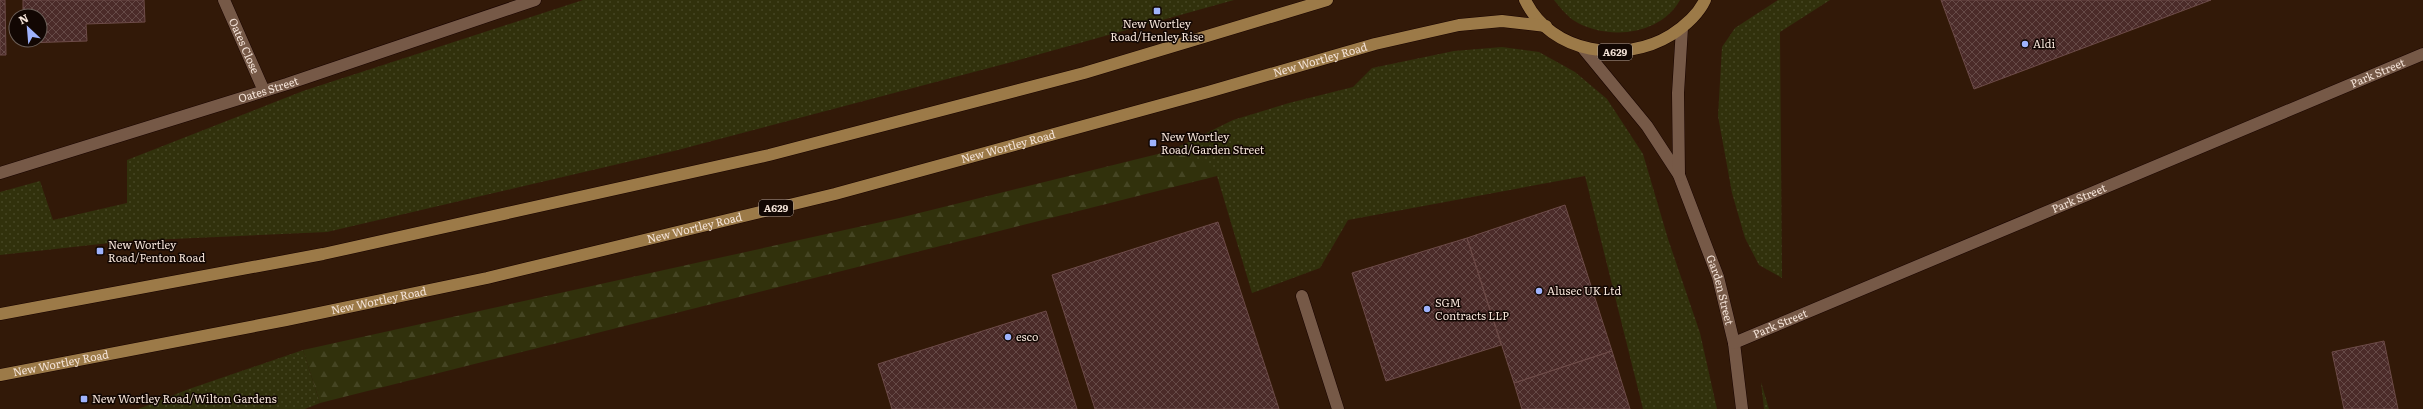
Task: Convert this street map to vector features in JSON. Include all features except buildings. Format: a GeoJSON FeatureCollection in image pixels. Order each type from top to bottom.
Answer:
{"type":"FeatureCollection","features":[{"type":"Feature","properties":{"kind":"main road"},"geometry":{"type":"LineString","coordinates":[[0,314],[323,254],[769,155],[1084,73],[1327,0]]}},
{"type":"Feature","properties":{"kind":"main road","name":"A629"},"geometry":{"type":"LineString","coordinates":[[1525,0],[1546,26],[1563,38],[1582,47],[1608,52],[1634,50],[1660,42],[1682,28],[1706,1]]}},
{"type":"Feature","properties":{"kind":"main road","name":"New Wortley Road"},"geometry":{"type":"LineString","coordinates":[[0,375],[286,320],[580,255],[835,194],[1208,92],[1375,44],[1458,25],[1502,21],[1546,26]]}},
{"type":"Feature","properties":{"kind":"street","name":"Oates Close"},"geometry":{"type":"LineString","coordinates":[[224,0],[264,91]]}},
{"type":"Feature","properties":{"kind":"street","name":"Oates Street"},"geometry":{"type":"LineString","coordinates":[[0,173],[264,91],[535,0]]}},
{"type":"Feature","properties":{"kind":"street","name":"Garden Street"},"geometry":{"type":"LineString","coordinates":[[1679,175],[1678,93],[1682,28]]}},
{"type":"Feature","properties":{"kind":"street","name":"Garden Street"},"geometry":{"type":"LineString","coordinates":[[1582,47],[1647,126],[1679,175],[1718,276],[1734,343],[1742,409]]}},
{"type":"Feature","properties":{"kind":"street","name":"Park Street"},"geometry":{"type":"LineString","coordinates":[[1734,343],[2423,54]]}},
{"type":"Feature","properties":{"kind":"street"},"geometry":{"type":"LineString","coordinates":[[1302,296],[1338,409]]}},
{"type":"Feature","properties":{"kind":"green space"},"geometry":{"type":"Polygon","coordinates":[[[583,0],[1234,0],[1008,63],[674,151],[327,232],[128,241],[0,255],[0,192],[40,181],[53,220],[127,203],[127,160],[303,91],[583,0]]]}},
{"type":"Feature","properties":{"kind":"green space"},"geometry":{"type":"Polygon","coordinates":[[[1554,0],[1680,0],[1671,12],[1646,28],[1616,32],[1601,31],[1586,27],[1573,20],[1554,0]]]}},
{"type":"Feature","properties":{"kind":"green space"},"geometry":{"type":"Polygon","coordinates":[[[1778,0],[1830,0],[1780,32],[1782,278],[1759,265],[1745,238],[1732,193],[1718,116],[1722,47],[1735,28],[1778,0]]]}},
{"type":"Feature","properties":{"kind":"green space"},"geometry":{"type":"Polygon","coordinates":[[[1502,47],[1539,52],[1575,72],[1607,99],[1643,154],[1668,239],[1700,333],[1717,409],[1643,409],[1585,176],[1348,220],[1320,268],[1252,293],[1217,176],[1170,151],[1233,120],[1289,103],[1353,87],[1372,68],[1454,51],[1502,47]]]}},
{"type":"Feature","properties":{"kind":"green space"},"geometry":{"type":"Polygon","coordinates":[[[1170,151],[1209,163],[1217,176],[320,403],[303,350],[899,218],[1170,151]]]}},
{"type":"Feature","properties":{"kind":"green space"},"geometry":{"type":"Polygon","coordinates":[[[303,350],[320,403],[305,409],[138,409],[189,389],[303,350]]]}},
{"type":"Feature","properties":{"kind":"green space"},"geometry":{"type":"Polygon","coordinates":[[[1761,382],[1769,409],[1764,409],[1761,382]]]}},
{"type":"Feature","properties":{"kind":"place","name":"New Wortley Road/Henley Rise"},"geometry":{"type":"Point","coordinates":[1157,11]}},
{"type":"Feature","properties":{"kind":"place","name":"Aldi"},"geometry":{"type":"Point","coordinates":[2025,44]}},
{"type":"Feature","properties":{"kind":"place","name":"New Wortley Road/Garden Street"},"geometry":{"type":"Point","coordinates":[1153,143]}},
{"type":"Feature","properties":{"kind":"place","name":"New Wortley Road/Fenton Road"},"geometry":{"type":"Point","coordinates":[100,251]}},
{"type":"Feature","properties":{"kind":"place","name":"Alusec UK Ltd"},"geometry":{"type":"Point","coordinates":[1539,291]}},
{"type":"Feature","properties":{"kind":"place","name":"SGM Contracts LLP"},"geometry":{"type":"Point","coordinates":[1427,309]}},
{"type":"Feature","properties":{"kind":"place","name":"esco"},"geometry":{"type":"Point","coordinates":[1008,337]}},
{"type":"Feature","properties":{"kind":"place","name":"New Wortley Road/Wilton Gardens"},"geometry":{"type":"Point","coordinates":[84,399]}}]}
